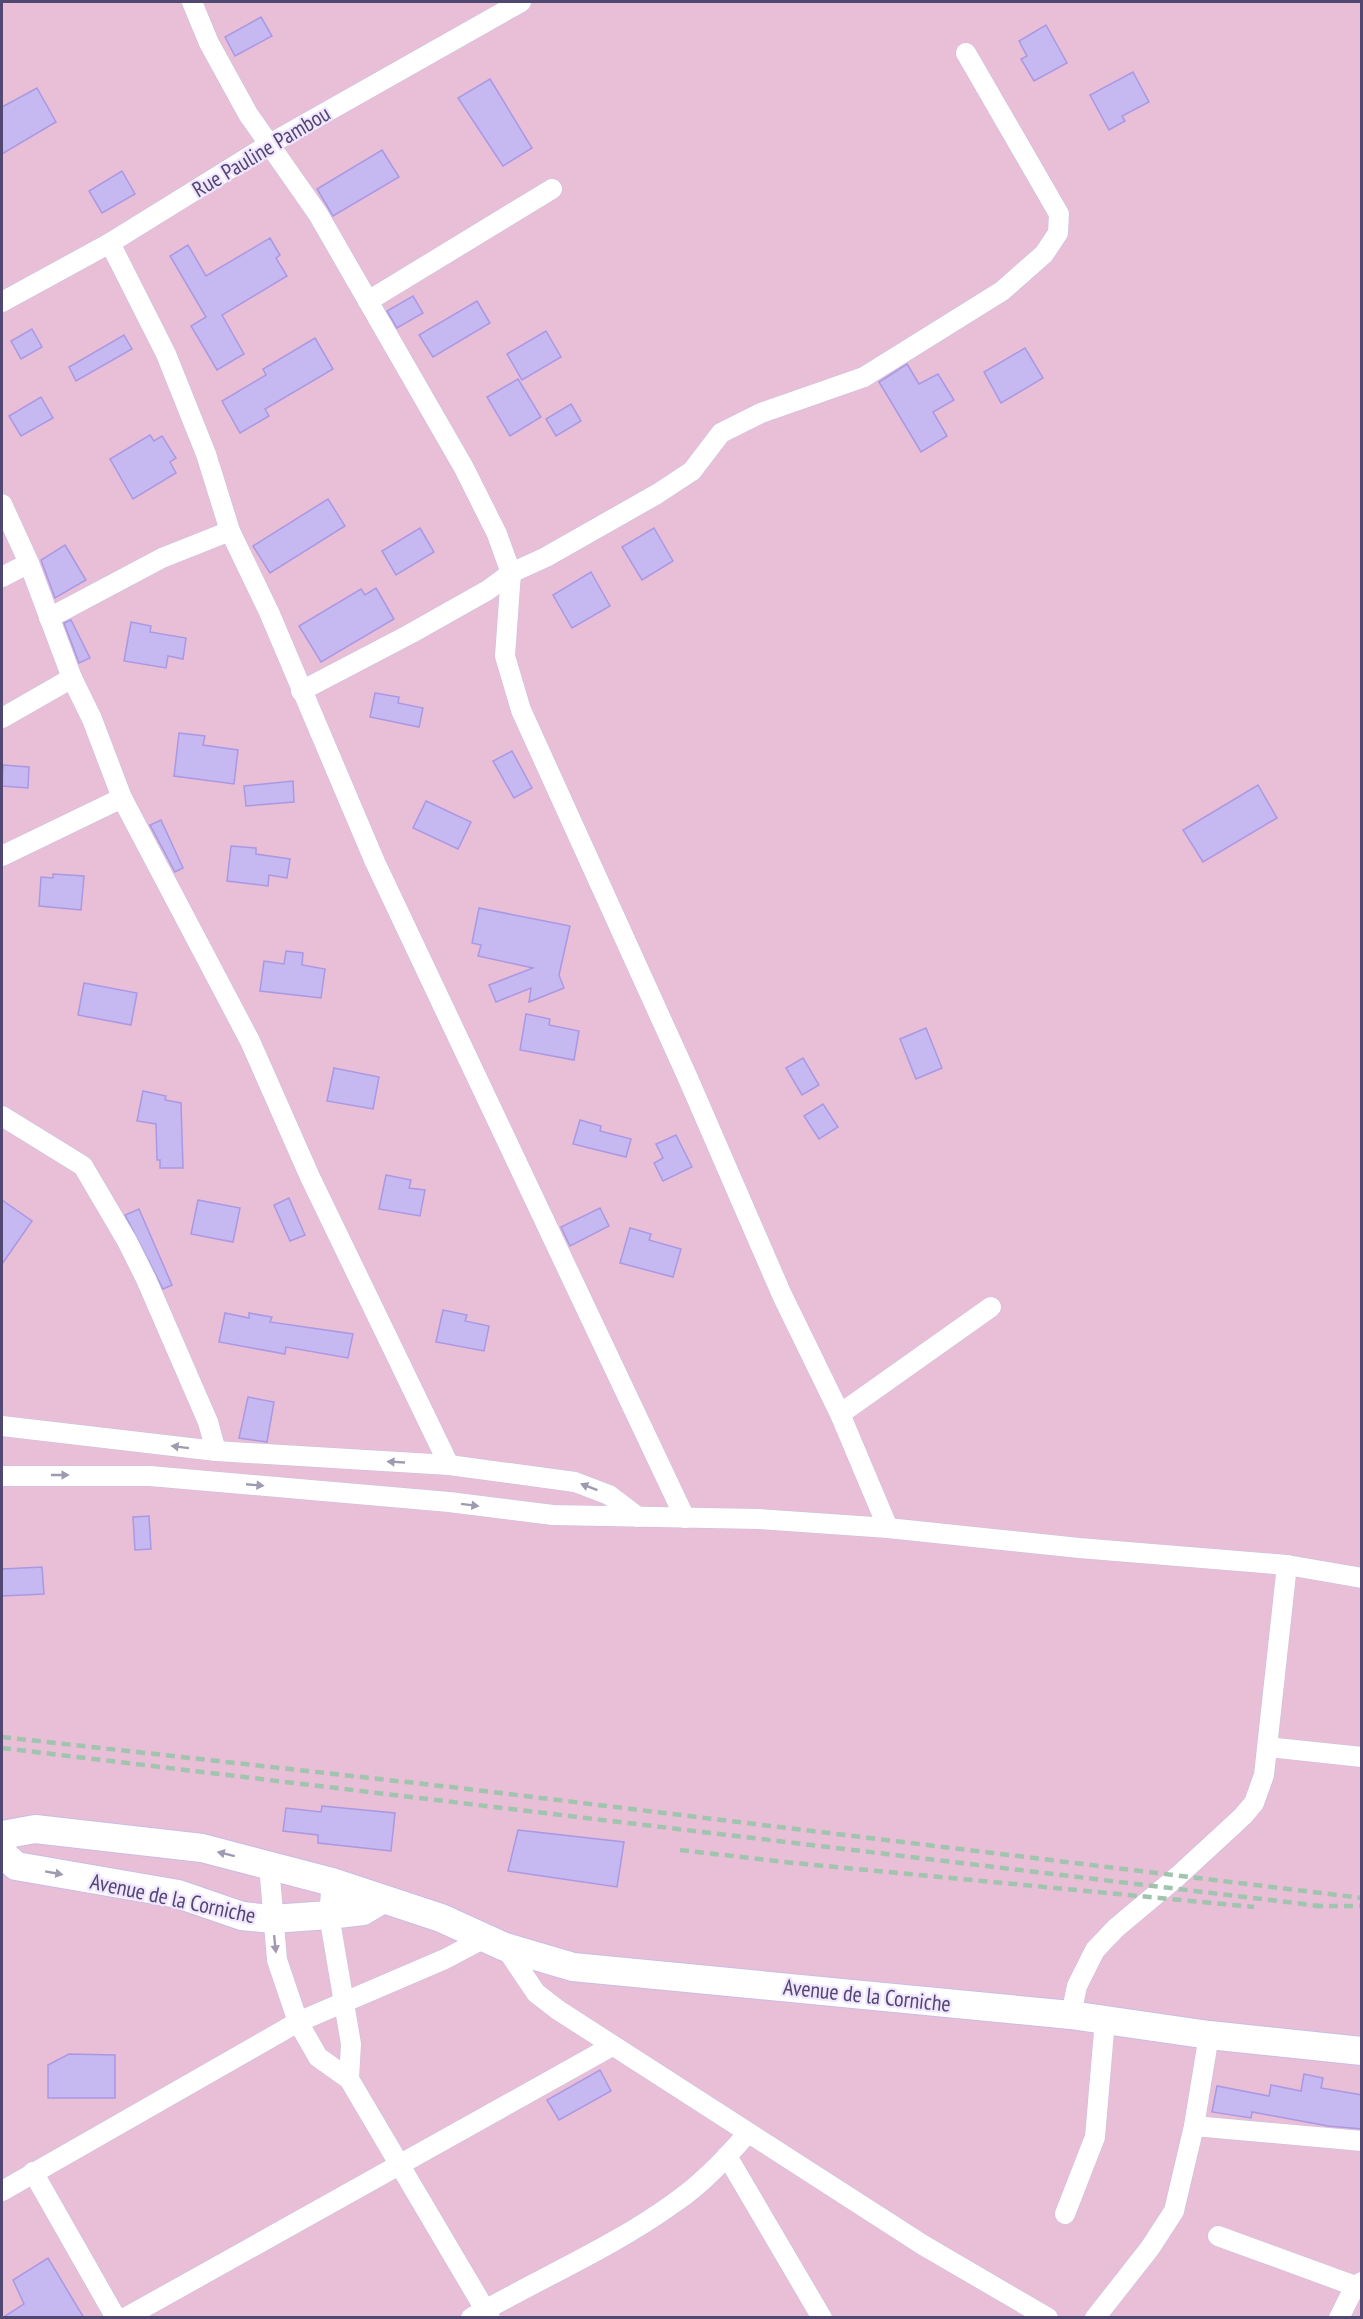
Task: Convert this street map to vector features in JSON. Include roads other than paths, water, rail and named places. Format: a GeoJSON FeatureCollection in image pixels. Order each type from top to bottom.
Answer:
{"type":"FeatureCollection","features":[{"type":"Feature","properties":{"kind":"street"},"geometry":{"type":"LineString","coordinates":[[192,2],[209,43],[268,145],[318,214],[464,468],[497,534],[511,573],[505,656],[521,710],[687,1076],[782,1295],[840,1414],[888,1528]]}},
{"type":"Feature","properties":{"kind":"street","name":"Rue Pauline Pambou"},"geometry":{"type":"LineString","coordinates":[[2,302],[110,243],[268,145],[521,2]]}},
{"type":"Feature","properties":{"kind":"street"},"geometry":{"type":"LineString","coordinates":[[301,691],[410,634],[488,590],[511,573],[546,557],[675,483],[692,471],[721,433],[761,413],[864,377],[1002,291],[1044,254],[1058,233],[1059,214],[966,53]]}},
{"type":"Feature","properties":{"kind":"street"},"geometry":{"type":"LineString","coordinates":[[368,301],[552,189]]}},
{"type":"Feature","properties":{"kind":"street"},"geometry":{"type":"LineString","coordinates":[[110,243],[166,354],[206,454],[231,531],[269,612],[375,862],[686,1518]]}},
{"type":"Feature","properties":{"kind":"street"},"geometry":{"type":"LineString","coordinates":[[2,504],[29,563],[72,678],[92,719],[122,798],[250,1041],[310,1177],[448,1465]]}},
{"type":"Feature","properties":{"kind":"street"},"geometry":{"type":"LineString","coordinates":[[49,618],[162,558],[231,531]]}},
{"type":"Feature","properties":{"kind":"street"},"geometry":{"type":"LineString","coordinates":[[2,577],[29,563]]}},
{"type":"Feature","properties":{"kind":"street"},"geometry":{"type":"LineString","coordinates":[[2,718],[72,678]]}},
{"type":"Feature","properties":{"kind":"street"},"geometry":{"type":"LineString","coordinates":[[2,856],[122,798]]}},
{"type":"Feature","properties":{"kind":"street"},"geometry":{"type":"LineString","coordinates":[[2,1116],[83,1166],[127,1241],[146,1280],[208,1422],[216,1451]]}},
{"type":"Feature","properties":{"kind":"street"},"geometry":{"type":"LineString","coordinates":[[840,1414],[992,1307]]}},
{"type":"Feature","properties":{"kind":"street"},"geometry":{"type":"LineString","coordinates":[[2,1426],[216,1451],[448,1465],[575,1482],[609,1495],[638,1517]]}},
{"type":"Feature","properties":{"kind":"street"},"geometry":{"type":"LineString","coordinates":[[2,1476],[150,1476],[449,1502],[554,1515],[759,1519],[888,1528],[1079,1548],[1287,1565],[1362,1578]]}},
{"type":"Feature","properties":{"kind":"street"},"geometry":{"type":"LineString","coordinates":[[1071,2015],[1077,1986],[1095,1950],[1116,1928],[1178,1876],[1254,1803],[1264,1776],[1287,1565]]}},
{"type":"Feature","properties":{"kind":"street"},"geometry":{"type":"LineString","coordinates":[[1268,1747],[1362,1757]]}},
{"type":"Feature","properties":{"kind":"street","name":"Avenue de la Corniche"},"geometry":{"type":"LineString","coordinates":[[2,1836],[35,1829],[202,1848],[332,1882],[441,1918],[495,1942],[573,1966],[1071,2015],[1209,2035],[1362,2051]]}},
{"type":"Feature","properties":{"kind":"street","name":"Avenue de la Corniche"},"geometry":{"type":"LineString","coordinates":[[2,1853],[16,1866],[178,1894],[242,1916],[272,1918],[363,1911],[383,1899]]}},
{"type":"Feature","properties":{"kind":"street"},"geometry":{"type":"LineString","coordinates":[[269,1865],[277,1960],[298,2022],[318,2057],[349,2079],[482,2315],[646,2222],[675,2203],[727,2156],[747,2134]]}},
{"type":"Feature","properties":{"kind":"street"},"geometry":{"type":"LineString","coordinates":[[332,1882],[329,1915],[351,2044],[349,2079]]}},
{"type":"Feature","properties":{"kind":"street"},"geometry":{"type":"LineString","coordinates":[[2,2191],[298,2022],[445,1959],[495,1942],[536,1993],[612,2046],[923,2245],[1048,2318]]}},
{"type":"Feature","properties":{"kind":"street"},"geometry":{"type":"LineString","coordinates":[[1065,2214],[1095,2137],[1105,2020]]}},
{"type":"Feature","properties":{"kind":"street"},"geometry":{"type":"LineString","coordinates":[[1095,2318],[1150,2248],[1174,2211],[1194,2126],[1209,2035]]}},
{"type":"Feature","properties":{"kind":"street"},"geometry":{"type":"LineString","coordinates":[[124,2318],[398,2163],[612,2046]]}},
{"type":"Feature","properties":{"kind":"street"},"geometry":{"type":"LineString","coordinates":[[1194,2126],[1362,2140]]}},
{"type":"Feature","properties":{"kind":"street"},"geometry":{"type":"LineString","coordinates":[[727,2156],[817,2316]]}},
{"type":"Feature","properties":{"kind":"street"},"geometry":{"type":"LineString","coordinates":[[33,2172],[116,2318]]}},
{"type":"Feature","properties":{"kind":"street"},"geometry":{"type":"LineString","coordinates":[[1218,2236],[1358,2284],[1339,2318]]}},
{"type":"Feature","properties":{"kind":"railway"},"geometry":{"type":"LineString","coordinates":[[2,1737],[451,1787],[1362,1898]]}},
{"type":"Feature","properties":{"kind":"railway"},"geometry":{"type":"LineString","coordinates":[[2,1748],[1320,1906]]}},
{"type":"Feature","properties":{"kind":"railway"},"geometry":{"type":"LineString","coordinates":[[680,1850],[1254,1907]]}},
{"type":"Feature","properties":{"kind":"railway"},"geometry":{"type":"LineString","coordinates":[[1314,1906],[1362,1906]]}}]}
